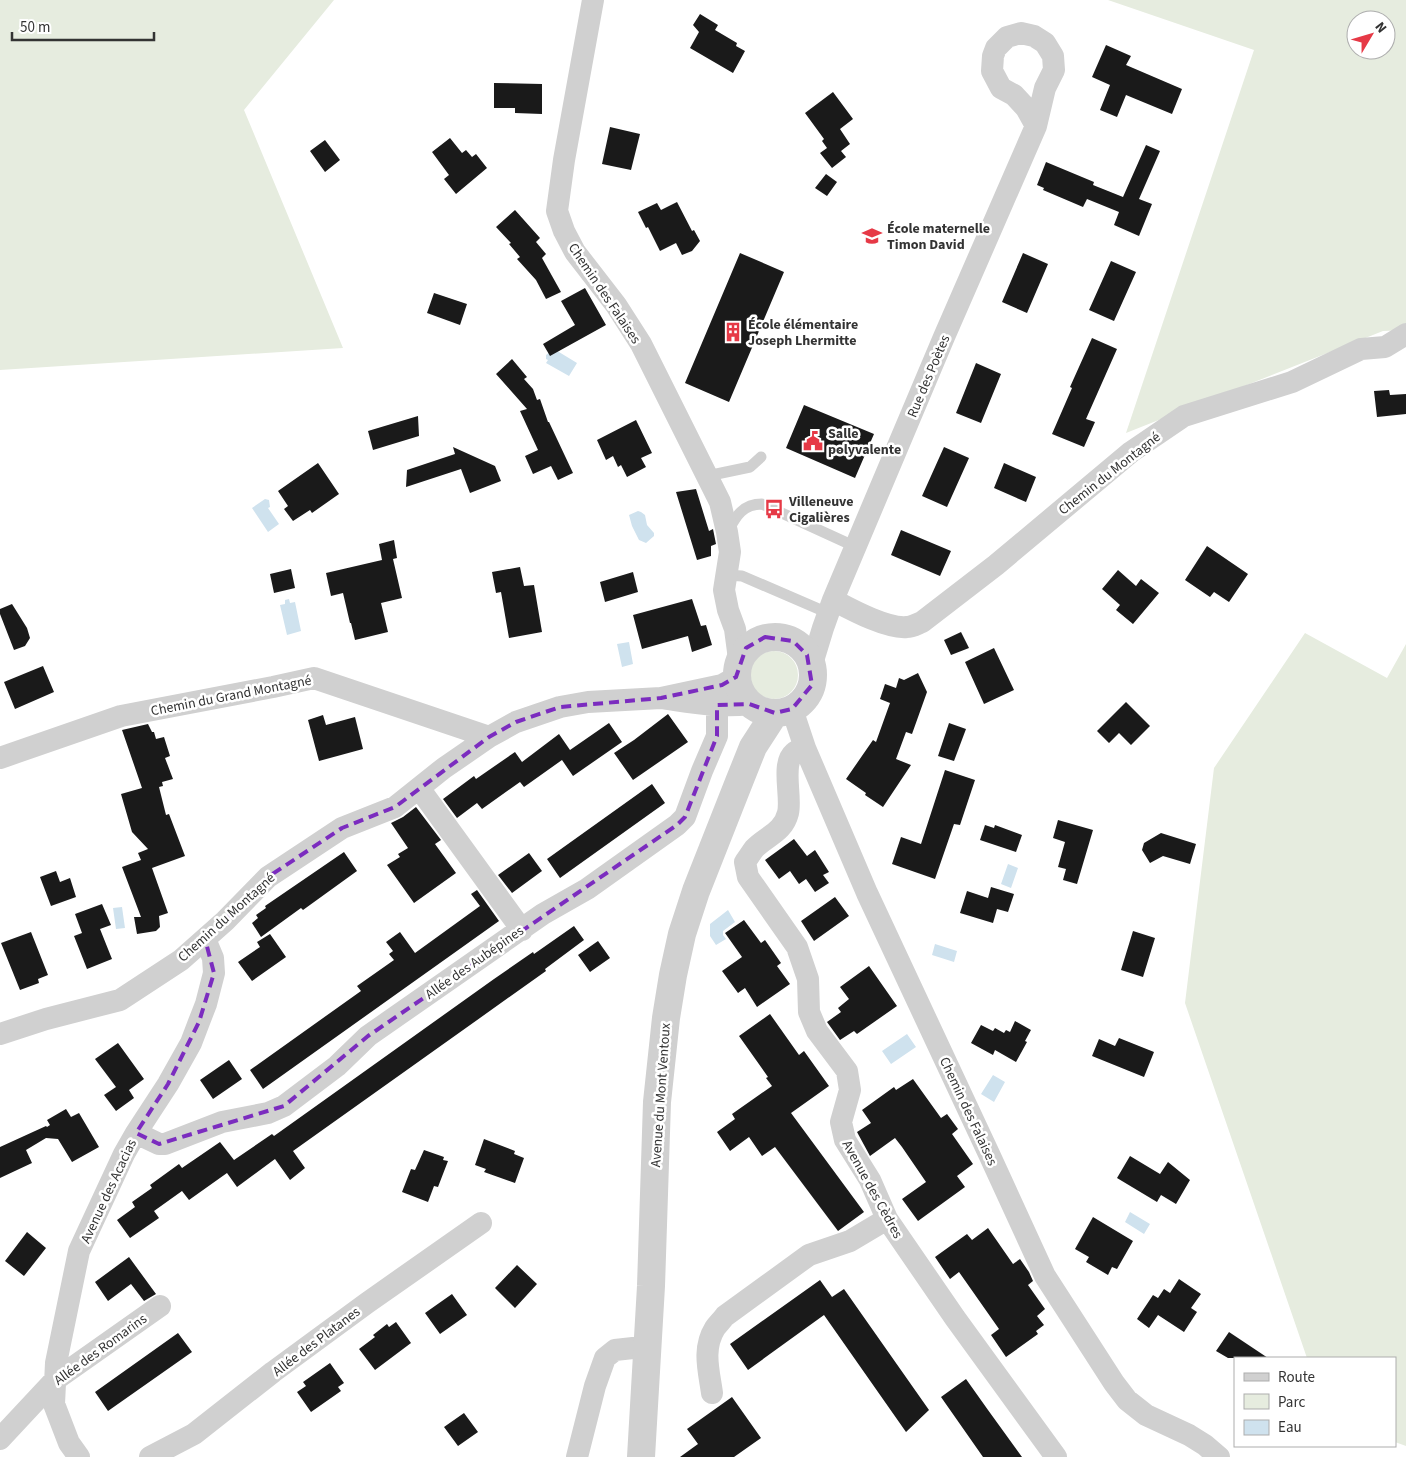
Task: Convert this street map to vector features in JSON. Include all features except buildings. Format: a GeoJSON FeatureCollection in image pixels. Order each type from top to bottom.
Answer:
{"type":"FeatureCollection","features":[{"type":"Feature","properties":{"kind":"street","name":"Chemin des Falaises"},"geometry":{"type":"LineString","coordinates":[[593,0],[564,160],[557,211],[564,231],[575,252],[616,305],[641,344],[720,502],[730,552],[724,590],[734,666]]}},
{"type":"Feature","properties":{"kind":"street","name":"Rue des Poètes"},"geometry":{"type":"LineString","coordinates":[[806,655],[828,614],[944,337],[1036,126]]}},
{"type":"Feature","properties":{"kind":"street","name":"Chemin du Montagné"},"geometry":{"type":"LineString","coordinates":[[828,614],[864,616],[895,627],[909,628],[922,622],[996,565],[1131,452],[1184,416],[1292,382],[1361,349],[1385,347],[1406,334]]}},
{"type":"Feature","properties":{"kind":"street"},"geometry":{"type":"LineString","coordinates":[[765,637],[784,637],[793,641],[806,655],[813,675],[812,685],[800,703],[768,709],[740,692],[734,666],[765,637]]}},
{"type":"Feature","properties":{"kind":"street","name":"Chemin du Montagné"},"geometry":{"type":"LineString","coordinates":[[0,1034],[46,1019],[120,1000],[181,960],[225,921],[268,877],[342,828],[395,807],[444,768],[489,737],[516,722],[560,707],[588,702],[661,698],[734,666]]}},
{"type":"Feature","properties":{"kind":"street","name":"Allée des Aubépines"},"geometry":{"type":"LineString","coordinates":[[136,1133],[158,1144],[165,1144],[222,1122],[268,1113],[284,1106],[337,1066],[368,1036],[468,965],[543,914],[586,889],[682,821],[717,736],[734,666]]}},
{"type":"Feature","properties":{"kind":"street","name":"Chemin du Grand Montagné"},"geometry":{"type":"LineString","coordinates":[[0,758],[121,716],[314,678],[489,737]]}},
{"type":"Feature","properties":{"kind":"street","name":"Chemin des Falaises"},"geometry":{"type":"LineString","coordinates":[[768,709],[805,748],[867,893],[990,1154],[1045,1276],[1127,1400],[1146,1415],[1205,1445],[1219,1457]]}},
{"type":"Feature","properties":{"kind":"street","name":"Avenue du Mont Ventoux"},"geometry":{"type":"LineString","coordinates":[[641,1457],[651,1286],[657,1102],[672,974],[682,934],[696,891],[768,709]]}},
{"type":"Feature","properties":{"kind":"street","name":"Avenue des Cèdres"},"geometry":{"type":"LineString","coordinates":[[805,748],[791,756],[787,770],[788,813],[780,829],[755,848],[746,862],[748,877],[796,947],[808,979],[809,1012],[817,1031],[847,1071],[850,1090],[841,1122],[845,1140],[870,1180],[886,1219],[1056,1457]]}},
{"type":"Feature","properties":{"kind":"street"},"geometry":{"type":"LineString","coordinates":[[418,788],[522,930]]}},
{"type":"Feature","properties":{"kind":"street","name":"Avenue des Acacias"},"geometry":{"type":"LineString","coordinates":[[79,1457],[69,1443],[54,1404],[56,1364],[79,1251],[104,1194],[136,1133],[168,1084],[191,1043],[206,1004],[214,973],[213,958],[205,938]]}},
{"type":"Feature","properties":{"kind":"street"},"geometry":{"type":"LineString","coordinates":[[712,1393],[706,1354],[715,1328],[726,1316],[810,1255],[850,1241],[886,1219]]}},
{"type":"Feature","properties":{"kind":"street","name":"Allée des Platanes"},"geometry":{"type":"LineString","coordinates":[[150,1457],[194,1434],[359,1308],[481,1223]]}},
{"type":"Feature","properties":{"kind":"street","name":"Allée des Romarins"},"geometry":{"type":"LineString","coordinates":[[0,1439],[55,1380],[160,1306]]}},
{"type":"Feature","properties":{"kind":"street"},"geometry":{"type":"LineString","coordinates":[[577,1457],[595,1386],[605,1358],[615,1350],[646,1349]]}},
{"type":"Feature","properties":{"kind":"lane"},"geometry":{"type":"LineString","coordinates":[[707,476],[750,467],[761,457]]}},
{"type":"Feature","properties":{"kind":"lane"},"geometry":{"type":"LineString","coordinates":[[727,532],[740,512],[752,504],[762,504],[856,547]]}},
{"type":"Feature","properties":{"kind":"lane"},"geometry":{"type":"LineString","coordinates":[[726,575],[742,576],[828,614]]}},
{"type":"Feature","properties":{"kind":"highlighted area"},"geometry":{"type":"Polygon","coordinates":[[[765,637],[793,641],[807,655],[812,685],[792,709],[775,713],[749,704],[717,705],[717,736],[685,817],[677,825],[368,1036],[284,1106],[159,1144],[136,1133],[168,1084],[199,1022],[214,973],[205,939],[268,877],[342,828],[395,807],[489,737],[516,722],[560,707],[661,698],[722,685],[736,677],[746,648],[765,637]]]}},
{"type":"Feature","properties":{"kind":"green space"},"geometry":{"type":"Polygon","coordinates":[[[0,0],[334,0],[244,110],[343,348],[0,370],[0,0]]]}},
{"type":"Feature","properties":{"kind":"green space"},"geometry":{"type":"Polygon","coordinates":[[[1108,0],[1406,0],[1406,330],[1383,331],[1126,433],[1254,50],[1108,0]]]}},
{"type":"Feature","properties":{"kind":"green space"},"geometry":{"type":"Polygon","coordinates":[[[1305,633],[1387,678],[1406,644],[1406,1446],[1396,1442],[1396,1357],[1307,1357],[1185,1003],[1214,768],[1305,633]]]}},
{"type":"Feature","properties":{"kind":"green space"},"geometry":{"type":"Polygon","coordinates":[[[769,651],[779,651],[788,655],[794,661],[797,666],[797,684],[788,695],[779,699],[769,699],[760,695],[754,689],[750,680],[750,670],[754,661],[760,655],[769,651]]]}},
{"type":"Feature","properties":{"kind":"water"},"geometry":{"type":"Polygon","coordinates":[[[554,349],[577,363],[569,376],[546,363],[548,360],[546,355],[554,349]]]}},
{"type":"Feature","properties":{"kind":"water"},"geometry":{"type":"Polygon","coordinates":[[[265,499],[269,500],[270,507],[268,508],[279,524],[268,532],[252,508],[265,499]]]}},
{"type":"Feature","properties":{"kind":"water"},"geometry":{"type":"Polygon","coordinates":[[[638,511],[645,515],[647,525],[654,533],[654,536],[646,543],[639,540],[629,515],[638,511]]]}},
{"type":"Feature","properties":{"kind":"water"},"geometry":{"type":"Polygon","coordinates":[[[289,599],[290,603],[295,602],[301,631],[287,635],[280,605],[285,604],[285,600],[289,599]]]}},
{"type":"Feature","properties":{"kind":"water"},"geometry":{"type":"Polygon","coordinates":[[[629,642],[633,664],[622,667],[617,644],[629,642]]]}},
{"type":"Feature","properties":{"kind":"water"},"geometry":{"type":"Polygon","coordinates":[[[1008,864],[1018,868],[1011,888],[1001,884],[1008,864]]]}},
{"type":"Feature","properties":{"kind":"water"},"geometry":{"type":"Polygon","coordinates":[[[122,907],[125,928],[116,929],[113,908],[122,907]]]}},
{"type":"Feature","properties":{"kind":"water"},"geometry":{"type":"Polygon","coordinates":[[[728,910],[735,922],[723,931],[726,939],[716,945],[710,936],[710,924],[728,910]]]}},
{"type":"Feature","properties":{"kind":"water"},"geometry":{"type":"Polygon","coordinates":[[[935,944],[957,951],[954,962],[932,955],[935,944]]]}},
{"type":"Feature","properties":{"kind":"water"},"geometry":{"type":"Polygon","coordinates":[[[907,1034],[916,1047],[891,1064],[882,1051],[907,1034]]]}},
{"type":"Feature","properties":{"kind":"water"},"geometry":{"type":"Polygon","coordinates":[[[993,1075],[1005,1082],[994,1102],[981,1094],[993,1075]]]}},
{"type":"Feature","properties":{"kind":"water"},"geometry":{"type":"Polygon","coordinates":[[[1130,1212],[1150,1224],[1144,1234],[1125,1222],[1130,1212]]]}},
{"type":"Feature","properties":{"kind":"place","name":"École maternelle Timon David"},"geometry":{"type":"Point","coordinates":[872,236]}},
{"type":"Feature","properties":{"kind":"place","name":"École élémentaire Joseph Lhermitte"},"geometry":{"type":"Point","coordinates":[733,332]}},
{"type":"Feature","properties":{"kind":"place","name":"Salle polyvalente"},"geometry":{"type":"Point","coordinates":[813,441]}},
{"type":"Feature","properties":{"kind":"place","name":"Villeneuve Cigalières"},"geometry":{"type":"Point","coordinates":[774,509]}}]}
